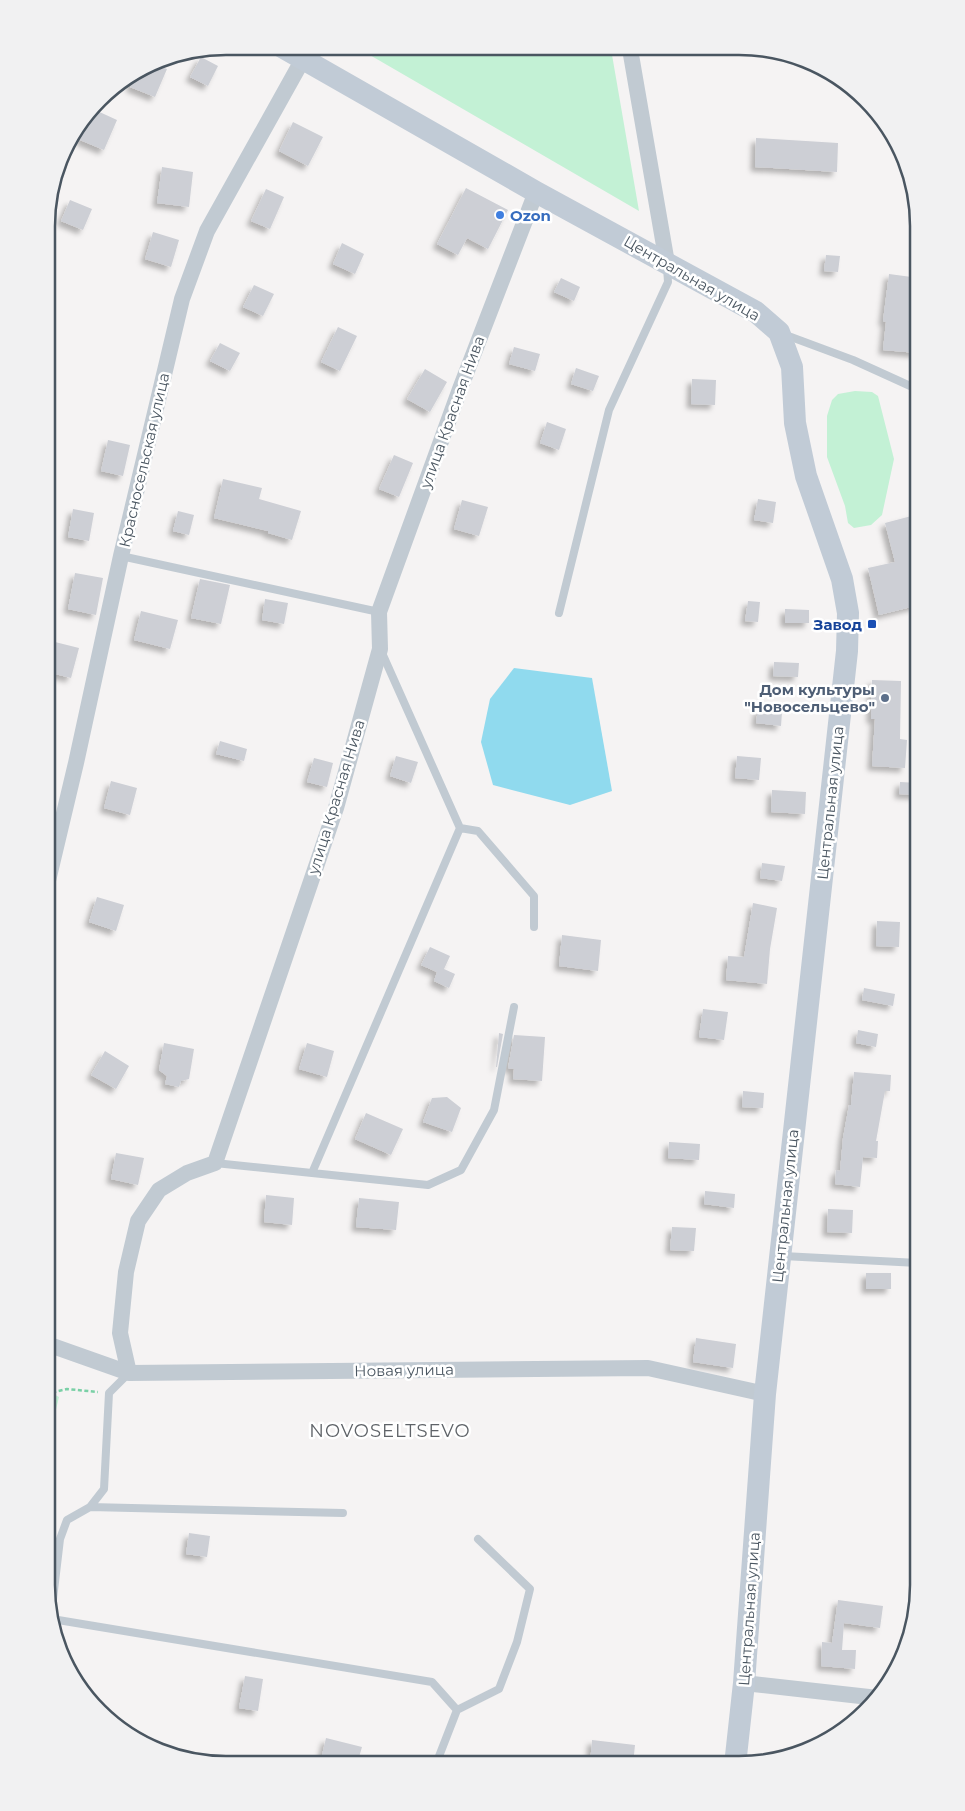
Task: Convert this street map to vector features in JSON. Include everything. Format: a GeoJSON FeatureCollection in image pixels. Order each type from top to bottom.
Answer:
{"type":"FeatureCollection","features":[{"type":"Feature","properties":{"kind":"street","name":"Центральная улица"},"geometry":{"type":"LineString","coordinates":[[297,55],[536,192],[756,312],[779,332],[792,367],[795,423],[806,476],[842,579],[848,613],[847,651],[765,1394],[744,1683],[736,1756]]}},
{"type":"Feature","properties":{"kind":"street"},"geometry":{"type":"LineString","coordinates":[[631,55],[667,263]]}},
{"type":"Feature","properties":{"kind":"street","name":"Красносельская улица"},"geometry":{"type":"LineString","coordinates":[[55,851],[121,556],[182,299],[206,231],[303,58]]}},
{"type":"Feature","properties":{"kind":"street","name":"улица Красная Нива"},"geometry":{"type":"LineString","coordinates":[[215,1163],[336,808],[380,649],[379,612],[460,389],[536,192]]}},
{"type":"Feature","properties":{"kind":"street"},"geometry":{"type":"LineString","coordinates":[[129,1373],[120,1333],[126,1272],[138,1221],[160,1190],[187,1172],[215,1163]]}},
{"type":"Feature","properties":{"kind":"street","name":"Новая улица"},"geometry":{"type":"LineString","coordinates":[[55,1347],[129,1373],[648,1368],[765,1394]]}},
{"type":"Feature","properties":{"kind":"street"},"geometry":{"type":"LineString","coordinates":[[744,1683],[868,1697]]}},
{"type":"Feature","properties":{"kind":"lane"},"geometry":{"type":"LineString","coordinates":[[559,613],[608,410],[668,282],[667,263]]}},
{"type":"Feature","properties":{"kind":"lane"},"geometry":{"type":"LineString","coordinates":[[779,332],[853,360],[910,386]]}},
{"type":"Feature","properties":{"kind":"lane"},"geometry":{"type":"LineString","coordinates":[[121,556],[379,612]]}},
{"type":"Feature","properties":{"kind":"lane"},"geometry":{"type":"LineString","coordinates":[[312,1173],[460,828],[380,649]]}},
{"type":"Feature","properties":{"kind":"lane"},"geometry":{"type":"LineString","coordinates":[[460,828],[478,830],[534,896],[534,927]]}},
{"type":"Feature","properties":{"kind":"lane"},"geometry":{"type":"LineString","coordinates":[[215,1163],[428,1185],[461,1170],[494,1110],[514,1007]]}},
{"type":"Feature","properties":{"kind":"lane"},"geometry":{"type":"LineString","coordinates":[[779,1255],[910,1263]]}},
{"type":"Feature","properties":{"kind":"lane"},"geometry":{"type":"LineString","coordinates":[[55,1587],[60,1539],[67,1520],[90,1506],[104,1489],[109,1393],[129,1373]]}},
{"type":"Feature","properties":{"kind":"lane"},"geometry":{"type":"LineString","coordinates":[[90,1506],[343,1513]]}},
{"type":"Feature","properties":{"kind":"lane"},"geometry":{"type":"LineString","coordinates":[[439,1756],[457,1710],[499,1689],[517,1642],[530,1589],[478,1539]]}},
{"type":"Feature","properties":{"kind":"lane"},"geometry":{"type":"LineString","coordinates":[[59,1619],[432,1682],[457,1710]]}},
{"type":"Feature","properties":{"kind":"path"},"geometry":{"type":"LineString","coordinates":[[55,1392],[67,1389],[109,1393]]}},
{"type":"Feature","properties":{"kind":"green space"},"geometry":{"type":"Polygon","coordinates":[[[370,55],[612,55],[639,211],[370,55]]]}},
{"type":"Feature","properties":{"kind":"green space"},"geometry":{"type":"Polygon","coordinates":[[[855,391],[872,392],[878,396],[894,459],[882,515],[871,525],[854,528],[848,523],[845,506],[827,457],[827,416],[832,400],[838,394],[855,391]]]}},
{"type":"Feature","properties":{"kind":"green space"},"geometry":{"type":"Polygon","coordinates":[[[55,1395],[59,1397],[55,1414],[55,1395]]]}},
{"type":"Feature","properties":{"kind":"water"},"geometry":{"type":"Polygon","coordinates":[[[514,668],[592,678],[612,791],[570,805],[493,785],[481,742],[490,699],[514,668]]]}},
{"type":"Feature","properties":{"kind":"building"},"geometry":{"type":"Polygon","coordinates":[[[201,57],[218,66],[208,86],[190,77],[201,57]]]}},
{"type":"Feature","properties":{"kind":"building"},"geometry":{"type":"Polygon","coordinates":[[[163,67],[167,69],[155,97],[130,87],[131,84],[150,73],[163,67]]]}},
{"type":"Feature","properties":{"kind":"building"},"geometry":{"type":"Polygon","coordinates":[[[98,112],[117,120],[104,150],[80,140],[83,132],[98,112]]]}},
{"type":"Feature","properties":{"kind":"building"},"geometry":{"type":"Polygon","coordinates":[[[293,122],[323,137],[308,166],[279,151],[293,122]]]}},
{"type":"Feature","properties":{"kind":"building"},"geometry":{"type":"Polygon","coordinates":[[[756,138],[838,143],[837,172],[755,167],[756,138]]]}},
{"type":"Feature","properties":{"kind":"building"},"geometry":{"type":"Polygon","coordinates":[[[162,167],[193,172],[189,207],[157,203],[162,167]]]}},
{"type":"Feature","properties":{"kind":"building"},"geometry":{"type":"Polygon","coordinates":[[[466,188],[508,210],[488,249],[467,238],[458,255],[437,244],[466,188]]]}},
{"type":"Feature","properties":{"kind":"building"},"geometry":{"type":"Polygon","coordinates":[[[266,189],[284,197],[270,229],[251,221],[266,189]]]}},
{"type":"Feature","properties":{"kind":"building"},"geometry":{"type":"Polygon","coordinates":[[[70,200],[92,209],[83,230],[61,221],[70,200]]]}},
{"type":"Feature","properties":{"kind":"building"},"geometry":{"type":"Polygon","coordinates":[[[153,232],[179,240],[171,267],[145,259],[153,232]]]}},
{"type":"Feature","properties":{"kind":"building"},"geometry":{"type":"Polygon","coordinates":[[[342,243],[364,254],[355,274],[333,264],[342,243]]]}},
{"type":"Feature","properties":{"kind":"building"},"geometry":{"type":"Polygon","coordinates":[[[826,255],[840,256],[838,272],[824,271],[826,255]]]}},
{"type":"Feature","properties":{"kind":"building"},"geometry":{"type":"Polygon","coordinates":[[[889,274],[910,277],[910,352],[883,350],[886,322],[883,321],[889,274]]]}},
{"type":"Feature","properties":{"kind":"building"},"geometry":{"type":"Polygon","coordinates":[[[561,278],[580,287],[574,301],[554,292],[561,278]]]}},
{"type":"Feature","properties":{"kind":"building"},"geometry":{"type":"Polygon","coordinates":[[[254,285],[274,294],[263,316],[243,307],[254,285]]]}},
{"type":"Feature","properties":{"kind":"building"},"geometry":{"type":"Polygon","coordinates":[[[338,327],[357,336],[340,371],[321,362],[338,327]]]}},
{"type":"Feature","properties":{"kind":"building"},"geometry":{"type":"Polygon","coordinates":[[[220,343],[240,353],[230,371],[210,361],[220,343]]]}},
{"type":"Feature","properties":{"kind":"building"},"geometry":{"type":"Polygon","coordinates":[[[514,347],[540,354],[535,371],[509,364],[514,347]]]}},
{"type":"Feature","properties":{"kind":"building"},"geometry":{"type":"Polygon","coordinates":[[[576,368],[599,376],[593,391],[571,384],[576,368]]]}},
{"type":"Feature","properties":{"kind":"building"},"geometry":{"type":"Polygon","coordinates":[[[425,369],[447,382],[430,412],[407,399],[425,369]]]}},
{"type":"Feature","properties":{"kind":"building"},"geometry":{"type":"Polygon","coordinates":[[[692,379],[716,380],[715,405],[691,404],[692,379]]]}},
{"type":"Feature","properties":{"kind":"building"},"geometry":{"type":"Polygon","coordinates":[[[547,422],[566,429],[559,450],[540,443],[547,422]]]}},
{"type":"Feature","properties":{"kind":"building"},"geometry":{"type":"Polygon","coordinates":[[[108,440],[130,445],[123,476],[101,471],[108,440]]]}},
{"type":"Feature","properties":{"kind":"building"},"geometry":{"type":"Polygon","coordinates":[[[394,455],[413,463],[399,497],[379,489],[394,455]]]}},
{"type":"Feature","properties":{"kind":"building"},"geometry":{"type":"Polygon","coordinates":[[[223,479],[262,488],[259,499],[301,511],[292,540],[268,533],[268,531],[214,518],[223,479]]]}},
{"type":"Feature","properties":{"kind":"building"},"geometry":{"type":"Polygon","coordinates":[[[758,499],[776,502],[773,523],[754,520],[758,499]]]}},
{"type":"Feature","properties":{"kind":"building"},"geometry":{"type":"Polygon","coordinates":[[[462,500],[488,507],[479,536],[454,529],[462,500]]]}},
{"type":"Feature","properties":{"kind":"building"},"geometry":{"type":"Polygon","coordinates":[[[73,509],[94,513],[89,541],[68,537],[73,509]]]}},
{"type":"Feature","properties":{"kind":"building"},"geometry":{"type":"Polygon","coordinates":[[[178,511],[194,515],[189,535],[173,531],[178,511]]]}},
{"type":"Feature","properties":{"kind":"building"},"geometry":{"type":"Polygon","coordinates":[[[910,516],[910,607],[879,615],[868,568],[895,562],[885,523],[910,516]]]}},
{"type":"Feature","properties":{"kind":"building"},"geometry":{"type":"Polygon","coordinates":[[[75,573],[103,578],[96,615],[68,609],[75,573]]]}},
{"type":"Feature","properties":{"kind":"building"},"geometry":{"type":"Polygon","coordinates":[[[200,579],[230,585],[221,624],[191,618],[200,579]]]}},
{"type":"Feature","properties":{"kind":"building"},"geometry":{"type":"Polygon","coordinates":[[[265,599],[288,603],[284,624],[262,620],[265,599]]]}},
{"type":"Feature","properties":{"kind":"building"},"geometry":{"type":"Polygon","coordinates":[[[748,601],[760,602],[758,622],[745,621],[748,601]]]}},
{"type":"Feature","properties":{"kind":"building"},"geometry":{"type":"Polygon","coordinates":[[[785,609],[809,610],[809,623],[785,623],[785,609]]]}},
{"type":"Feature","properties":{"kind":"building"},"geometry":{"type":"Polygon","coordinates":[[[141,611],[178,620],[170,649],[134,640],[141,611]]]}},
{"type":"Feature","properties":{"kind":"building"},"geometry":{"type":"Polygon","coordinates":[[[55,642],[79,648],[71,678],[55,674],[55,642]]]}},
{"type":"Feature","properties":{"kind":"building"},"geometry":{"type":"Polygon","coordinates":[[[774,662],[799,663],[798,677],[773,676],[774,662]]]}},
{"type":"Feature","properties":{"kind":"building"},"geometry":{"type":"Polygon","coordinates":[[[872,680],[901,681],[900,739],[907,740],[905,768],[872,766],[875,719],[871,719],[872,680]]]}},
{"type":"Feature","properties":{"kind":"building"},"geometry":{"type":"Polygon","coordinates":[[[758,709],[782,712],[781,726],[756,723],[758,709]]]}},
{"type":"Feature","properties":{"kind":"building"},"geometry":{"type":"Polygon","coordinates":[[[220,741],[247,749],[244,761],[216,754],[220,741]]]}},
{"type":"Feature","properties":{"kind":"building"},"geometry":{"type":"Polygon","coordinates":[[[396,756],[418,762],[411,783],[390,776],[396,756]]]}},
{"type":"Feature","properties":{"kind":"building"},"geometry":{"type":"Polygon","coordinates":[[[737,756],[761,758],[759,780],[735,778],[737,756]]]}},
{"type":"Feature","properties":{"kind":"building"},"geometry":{"type":"Polygon","coordinates":[[[314,758],[333,763],[327,787],[307,782],[314,758]]]}},
{"type":"Feature","properties":{"kind":"building"},"geometry":{"type":"Polygon","coordinates":[[[111,781],[137,788],[130,815],[104,808],[111,781]]]}},
{"type":"Feature","properties":{"kind":"building"},"geometry":{"type":"Polygon","coordinates":[[[900,782],[910,783],[910,795],[899,794],[900,782]]]}},
{"type":"Feature","properties":{"kind":"building"},"geometry":{"type":"Polygon","coordinates":[[[772,790],[806,792],[805,814],[771,812],[772,790]]]}},
{"type":"Feature","properties":{"kind":"building"},"geometry":{"type":"Polygon","coordinates":[[[762,863],[785,866],[782,881],[760,878],[762,863]]]}},
{"type":"Feature","properties":{"kind":"building"},"geometry":{"type":"Polygon","coordinates":[[[97,897],[124,905],[116,931],[89,922],[97,897]]]}},
{"type":"Feature","properties":{"kind":"building"},"geometry":{"type":"Polygon","coordinates":[[[753,903],[777,908],[770,949],[767,984],[726,980],[728,956],[744,957],[753,903]]]}},
{"type":"Feature","properties":{"kind":"building"},"geometry":{"type":"Polygon","coordinates":[[[877,921],[900,922],[899,947],[876,946],[877,921]]]}},
{"type":"Feature","properties":{"kind":"building"},"geometry":{"type":"Polygon","coordinates":[[[562,935],[601,940],[598,971],[559,966],[562,935]]]}},
{"type":"Feature","properties":{"kind":"building"},"geometry":{"type":"Polygon","coordinates":[[[430,947],[450,956],[444,969],[455,974],[449,988],[434,981],[437,972],[421,965],[430,947]]]}},
{"type":"Feature","properties":{"kind":"building"},"geometry":{"type":"Polygon","coordinates":[[[864,988],[895,994],[893,1006],[862,1000],[864,988]]]}},
{"type":"Feature","properties":{"kind":"building"},"geometry":{"type":"Polygon","coordinates":[[[703,1009],[728,1012],[724,1040],[699,1037],[703,1009]]]}},
{"type":"Feature","properties":{"kind":"building"},"geometry":{"type":"Polygon","coordinates":[[[858,1030],[878,1034],[876,1047],[856,1043],[858,1030]]]}},
{"type":"Feature","properties":{"kind":"building"},"geometry":{"type":"Polygon","coordinates":[[[499,1033],[503,1034],[496,1067],[499,1033]]]}},
{"type":"Feature","properties":{"kind":"building"},"geometry":{"type":"Polygon","coordinates":[[[514,1035],[545,1037],[542,1081],[513,1079],[514,1069],[508,1068],[514,1035]]]}},
{"type":"Feature","properties":{"kind":"building"},"geometry":{"type":"Polygon","coordinates":[[[164,1043],[194,1049],[189,1079],[181,1081],[179,1087],[165,1084],[167,1076],[159,1070],[164,1043]]]}},
{"type":"Feature","properties":{"kind":"building"},"geometry":{"type":"Polygon","coordinates":[[[307,1043],[334,1051],[327,1077],[299,1069],[307,1043]]]}},
{"type":"Feature","properties":{"kind":"building"},"geometry":{"type":"Polygon","coordinates":[[[105,1051],[129,1066],[116,1089],[91,1075],[105,1051]]]}},
{"type":"Feature","properties":{"kind":"building"},"geometry":{"type":"Polygon","coordinates":[[[854,1072],[891,1075],[890,1091],[885,1091],[876,1141],[878,1141],[877,1158],[863,1157],[860,1187],[835,1184],[836,1170],[840,1171],[843,1138],[849,1105],[851,1105],[854,1072]]]}},
{"type":"Feature","properties":{"kind":"building"},"geometry":{"type":"Polygon","coordinates":[[[743,1091],[764,1093],[763,1108],[742,1107],[743,1091]]]}},
{"type":"Feature","properties":{"kind":"building"},"geometry":{"type":"Polygon","coordinates":[[[447,1097],[461,1108],[452,1132],[423,1122],[432,1098],[447,1097]]]}},
{"type":"Feature","properties":{"kind":"building"},"geometry":{"type":"Polygon","coordinates":[[[366,1113],[403,1129],[391,1155],[355,1139],[366,1113]]]}},
{"type":"Feature","properties":{"kind":"building"},"geometry":{"type":"Polygon","coordinates":[[[669,1142],[700,1144],[699,1160],[668,1158],[669,1142]]]}},
{"type":"Feature","properties":{"kind":"building"},"geometry":{"type":"Polygon","coordinates":[[[116,1153],[144,1158],[138,1185],[111,1179],[116,1153]]]}},
{"type":"Feature","properties":{"kind":"building"},"geometry":{"type":"Polygon","coordinates":[[[705,1191],[735,1194],[734,1208],[704,1204],[705,1191]]]}},
{"type":"Feature","properties":{"kind":"building"},"geometry":{"type":"Polygon","coordinates":[[[266,1195],[294,1198],[292,1225],[264,1222],[266,1195]]]}},
{"type":"Feature","properties":{"kind":"building"},"geometry":{"type":"Polygon","coordinates":[[[359,1198],[399,1202],[396,1230],[356,1227],[359,1198]]]}},
{"type":"Feature","properties":{"kind":"building"},"geometry":{"type":"Polygon","coordinates":[[[828,1209],[853,1210],[852,1233],[827,1232],[828,1209]]]}},
{"type":"Feature","properties":{"kind":"building"},"geometry":{"type":"Polygon","coordinates":[[[672,1227],[696,1228],[694,1251],[670,1250],[672,1227]]]}},
{"type":"Feature","properties":{"kind":"building"},"geometry":{"type":"Polygon","coordinates":[[[866,1273],[891,1273],[891,1289],[866,1289],[866,1273]]]}},
{"type":"Feature","properties":{"kind":"building"},"geometry":{"type":"Polygon","coordinates":[[[696,1338],[736,1344],[733,1368],[693,1362],[696,1338]]]}},
{"type":"Feature","properties":{"kind":"building"},"geometry":{"type":"Polygon","coordinates":[[[189,1533],[210,1536],[207,1557],[186,1554],[189,1533]]]}},
{"type":"Feature","properties":{"kind":"building"},"geometry":{"type":"Polygon","coordinates":[[[838,1600],[883,1606],[880,1628],[844,1623],[842,1650],[856,1650],[855,1669],[821,1666],[822,1642],[832,1643],[838,1600]]]}},
{"type":"Feature","properties":{"kind":"building"},"geometry":{"type":"Polygon","coordinates":[[[245,1676],[263,1679],[258,1711],[239,1708],[245,1676]]]}},
{"type":"Feature","properties":{"kind":"building"},"geometry":{"type":"Polygon","coordinates":[[[326,1738],[362,1747],[359,1756],[322,1756],[326,1738]]]}},
{"type":"Feature","properties":{"kind":"building"},"geometry":{"type":"Polygon","coordinates":[[[592,1740],[635,1745],[634,1756],[591,1756],[592,1740]]]}},
{"type":"Feature","properties":{"kind":"place","name":"Ozon"},"geometry":{"type":"Point","coordinates":[500,215]}},
{"type":"Feature","properties":{"kind":"place","name":"Завод"},"geometry":{"type":"Point","coordinates":[872,624]}},
{"type":"Feature","properties":{"kind":"place","name":"Дом культуры \"Новосельцево\""},"geometry":{"type":"Point","coordinates":[885,698]}},
{"type":"Feature","properties":{"kind":"district","name":"NOVOSELTSEVO"},"geometry":{"type":"Point","coordinates":[390,1431]}}]}
